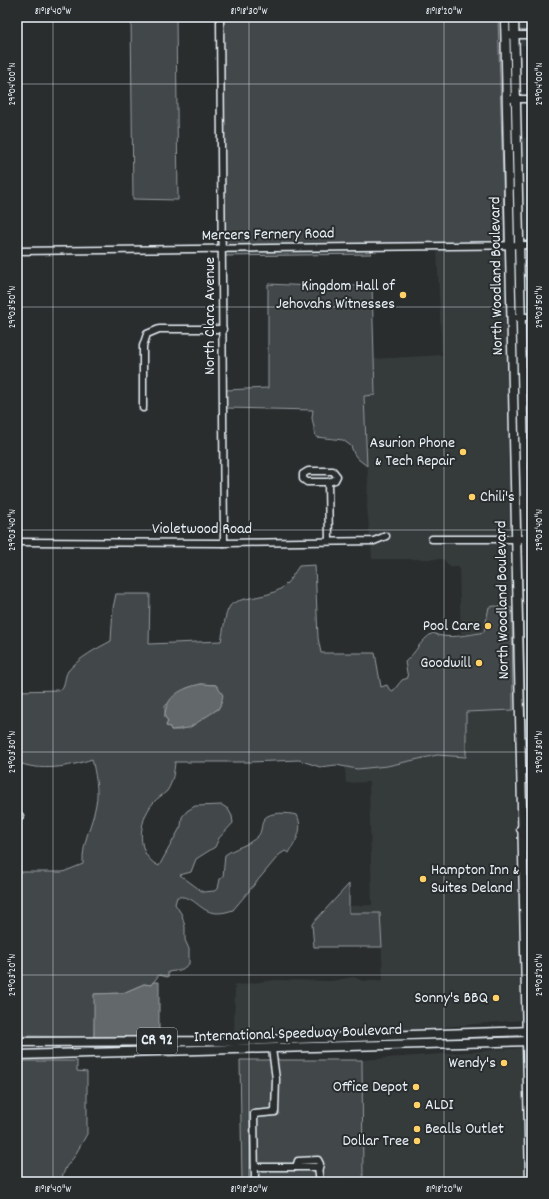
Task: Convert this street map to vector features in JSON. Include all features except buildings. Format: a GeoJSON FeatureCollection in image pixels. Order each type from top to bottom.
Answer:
{"type":"FeatureCollection","features":[{"type":"Feature","properties":{"kind":"main road","name":"North Woodland Boulevard"},"geometry":{"type":"LineString","coordinates":[[505,17],[522,885],[529,1031],[530,1182]]}},
{"type":"Feature","properties":{"kind":"main road","name":"North Woodland Boulevard"},"geometry":{"type":"LineString","coordinates":[[514,17],[532,816]]}},
{"type":"Feature","properties":{"kind":"main road"},"geometry":{"type":"LineString","coordinates":[[518,665],[522,678],[528,685]]}},
{"type":"Feature","properties":{"kind":"main road"},"geometry":{"type":"LineString","coordinates":[[519,688],[525,692],[529,701]]}},
{"type":"Feature","properties":{"kind":"main road"},"geometry":{"type":"LineString","coordinates":[[520,782],[525,803],[526,823],[532,831]]}},
{"type":"Feature","properties":{"kind":"main road"},"geometry":{"type":"LineString","coordinates":[[521,829],[529,836],[532,843]]}},
{"type":"Feature","properties":{"kind":"main road"},"geometry":{"type":"LineString","coordinates":[[522,885],[527,899],[532,904]]}},
{"type":"Feature","properties":{"kind":"main road","name":"International Speedway Boulevard"},"geometry":{"type":"LineString","coordinates":[[17,1042],[236,1041],[529,1031]]}},
{"type":"Feature","properties":{"kind":"main road"},"geometry":{"type":"LineString","coordinates":[[481,1033],[481,1042]]}},
{"type":"Feature","properties":{"kind":"main road"},"geometry":{"type":"LineString","coordinates":[[424,1035],[428,1044]]}},
{"type":"Feature","properties":{"kind":"main road"},"geometry":{"type":"LineString","coordinates":[[375,1046],[377,1036]]}},
{"type":"Feature","properties":{"kind":"main road"},"geometry":{"type":"LineString","coordinates":[[309,1038],[309,1048]]}},
{"type":"Feature","properties":{"kind":"main road"},"geometry":{"type":"LineString","coordinates":[[235,1050],[236,1041]]}},
{"type":"Feature","properties":{"kind":"main road","name":"International Speedway Boulevard"},"geometry":{"type":"LineString","coordinates":[[17,1055],[81,1055],[529,1041]]}},
{"type":"Feature","properties":{"kind":"street","name":"North Clara Avenue"},"geometry":{"type":"LineString","coordinates":[[220,17],[224,543]]}},
{"type":"Feature","properties":{"kind":"street"},"geometry":{"type":"LineString","coordinates":[[506,36],[532,35]]}},
{"type":"Feature","properties":{"kind":"street"},"geometry":{"type":"LineString","coordinates":[[507,99],[532,99]]}},
{"type":"Feature","properties":{"kind":"street"},"geometry":{"type":"LineString","coordinates":[[508,171],[518,171]]}},
{"type":"Feature","properties":{"kind":"street","name":"Mercers Fernery Road"},"geometry":{"type":"LineString","coordinates":[[17,251],[532,245]]}},
{"type":"Feature","properties":{"kind":"street"},"geometry":{"type":"LineString","coordinates":[[512,316],[532,317]]}},
{"type":"Feature","properties":{"kind":"street"},"geometry":{"type":"LineString","coordinates":[[144,408],[143,346],[147,334],[159,328],[223,329]]}},
{"type":"Feature","properties":{"kind":"street"},"geometry":{"type":"LineString","coordinates":[[513,389],[522,388]]}},
{"type":"Feature","properties":{"kind":"street"},"geometry":{"type":"LineString","coordinates":[[308,471],[333,471],[337,476],[335,480],[328,482],[307,482],[303,479],[303,474],[308,471]]}},
{"type":"Feature","properties":{"kind":"street"},"geometry":{"type":"LineString","coordinates":[[328,482],[329,541]]}},
{"type":"Feature","properties":{"kind":"street","name":"Violetwood Road"},"geometry":{"type":"LineString","coordinates":[[17,542],[224,543],[374,541],[386,536]]}},
{"type":"Feature","properties":{"kind":"street"},"geometry":{"type":"LineString","coordinates":[[432,539],[525,539]]}},
{"type":"Feature","properties":{"kind":"street"},"geometry":{"type":"LineString","coordinates":[[255,1182],[254,1114],[275,1112],[276,1079],[272,1049]]}},
{"type":"Feature","properties":{"kind":"street"},"geometry":{"type":"LineString","coordinates":[[255,1167],[319,1168],[320,1182]]}},
{"type":"Feature","properties":{"kind":"shaded area"},"geometry":{"type":"Polygon","coordinates":[[[131,17],[176,17],[178,200],[133,199],[131,17]]]}},
{"type":"Feature","properties":{"kind":"shaded area"},"geometry":{"type":"Polygon","coordinates":[[[222,17],[498,17],[505,242],[225,246],[222,17]]]}},
{"type":"Feature","properties":{"kind":"shaded area"},"geometry":{"type":"Polygon","coordinates":[[[519,17],[532,17],[532,33],[519,33],[519,17]]]}},
{"type":"Feature","properties":{"kind":"shaded area"},"geometry":{"type":"Polygon","coordinates":[[[519,38],[532,38],[532,45],[520,45],[519,38]]]}},
{"type":"Feature","properties":{"kind":"shaded area"},"geometry":{"type":"Polygon","coordinates":[[[532,137],[532,242],[526,242],[523,138],[532,137]]]}},
{"type":"Feature","properties":{"kind":"shaded area"},"geometry":{"type":"Polygon","coordinates":[[[505,248],[510,536],[429,537],[430,542],[510,542],[512,608],[495,606],[487,615],[484,632],[461,637],[459,567],[450,567],[443,559],[372,559],[371,543],[389,537],[387,532],[370,538],[367,507],[368,478],[364,396],[375,394],[374,359],[442,355],[437,251],[505,248]]]}},
{"type":"Feature","properties":{"kind":"shaded area"},"geometry":{"type":"Polygon","coordinates":[[[371,250],[371,254],[225,256],[225,251],[371,250]]]}},
{"type":"Feature","properties":{"kind":"shaded area"},"geometry":{"type":"Polygon","coordinates":[[[268,284],[333,287],[372,285],[375,395],[364,396],[367,466],[358,459],[351,446],[343,440],[316,437],[312,418],[313,410],[226,408],[226,390],[268,388],[268,284]]]}},
{"type":"Feature","properties":{"kind":"shaded area"},"geometry":{"type":"Polygon","coordinates":[[[529,354],[532,354],[532,412],[530,392],[529,354]]]}},
{"type":"Feature","properties":{"kind":"shaded area"},"geometry":{"type":"Polygon","coordinates":[[[315,565],[318,638],[321,653],[375,653],[381,687],[387,685],[389,689],[393,691],[402,680],[408,678],[405,662],[421,643],[433,633],[450,637],[484,632],[489,607],[495,606],[512,608],[513,710],[466,712],[466,757],[437,755],[387,766],[357,769],[336,765],[320,767],[299,760],[250,762],[175,762],[173,777],[169,788],[155,801],[148,810],[144,819],[141,837],[146,854],[151,861],[159,866],[181,826],[182,817],[187,811],[195,806],[222,805],[228,809],[232,816],[233,823],[219,838],[215,847],[196,859],[191,872],[180,875],[203,892],[218,889],[220,879],[223,877],[225,855],[250,842],[258,836],[262,823],[267,816],[284,813],[297,815],[300,825],[298,835],[289,853],[285,851],[279,855],[233,910],[222,913],[213,913],[206,910],[191,899],[177,897],[175,904],[182,915],[185,927],[185,940],[189,949],[189,964],[181,970],[168,972],[168,977],[159,975],[151,985],[144,984],[123,993],[95,994],[94,1037],[17,1036],[17,872],[63,872],[83,864],[84,848],[97,799],[97,787],[92,759],[64,766],[45,768],[17,762],[17,691],[60,690],[63,686],[68,671],[73,666],[88,654],[111,641],[113,608],[116,594],[150,594],[149,644],[221,641],[225,618],[230,606],[240,600],[278,590],[288,582],[299,566],[315,565]],[[201,684],[187,688],[165,706],[165,717],[168,721],[166,726],[170,727],[171,730],[180,730],[218,709],[221,697],[216,685],[201,684]]]}},
{"type":"Feature","properties":{"kind":"shaded area"},"geometry":{"type":"Polygon","coordinates":[[[201,684],[216,685],[223,695],[218,709],[189,728],[171,730],[170,727],[166,726],[168,721],[165,717],[171,698],[187,688],[201,684]]]}},
{"type":"Feature","properties":{"kind":"shaded area"},"geometry":{"type":"Polygon","coordinates":[[[513,710],[521,1020],[398,1031],[234,1033],[235,987],[232,986],[274,980],[331,981],[354,977],[363,981],[383,980],[380,913],[349,913],[349,906],[372,905],[369,782],[346,783],[345,768],[367,768],[437,755],[466,757],[465,712],[513,710]]]}},
{"type":"Feature","properties":{"kind":"shaded area"},"geometry":{"type":"Polygon","coordinates":[[[349,884],[349,913],[380,913],[382,947],[314,947],[312,924],[349,884]]]}},
{"type":"Feature","properties":{"kind":"shaded area"},"geometry":{"type":"Polygon","coordinates":[[[153,982],[159,982],[159,1037],[94,1037],[94,994],[123,993],[144,984],[151,985],[153,982]]]}},
{"type":"Feature","properties":{"kind":"shaded area"},"geometry":{"type":"Polygon","coordinates":[[[522,1048],[525,1182],[363,1182],[362,1060],[522,1048]]]}},
{"type":"Feature","properties":{"kind":"shaded area"},"geometry":{"type":"Polygon","coordinates":[[[240,1060],[270,1060],[273,1079],[272,1109],[254,1110],[251,1116],[253,1182],[242,1182],[240,1060]]]}},
{"type":"Feature","properties":{"kind":"shaded area"},"geometry":{"type":"Polygon","coordinates":[[[275,1060],[362,1060],[363,1182],[347,1182],[347,1179],[322,1180],[322,1162],[257,1165],[257,1115],[275,1115],[275,1060]]]}},
{"type":"Feature","properties":{"kind":"shaded area"},"geometry":{"type":"Polygon","coordinates":[[[17,1061],[77,1061],[77,1071],[87,1072],[87,1134],[74,1157],[66,1167],[60,1182],[17,1182],[17,1061]]]}},
{"type":"Feature","properties":{"kind":"shaded area"},"geometry":{"type":"Polygon","coordinates":[[[316,1169],[317,1180],[257,1180],[257,1170],[316,1169]]]}},
{"type":"Feature","properties":{"kind":"place","name":"Kingdom Hall of Jehovahs Witnesses"},"geometry":{"type":"Point","coordinates":[403,295]}},
{"type":"Feature","properties":{"kind":"place","name":"Asurion Phone & Tech Repair"},"geometry":{"type":"Point","coordinates":[463,452]}},
{"type":"Feature","properties":{"kind":"place","name":"Chili's"},"geometry":{"type":"Point","coordinates":[472,497]}},
{"type":"Feature","properties":{"kind":"place","name":"Pool Care"},"geometry":{"type":"Point","coordinates":[488,626]}},
{"type":"Feature","properties":{"kind":"place","name":"Goodwill"},"geometry":{"type":"Point","coordinates":[479,663]}},
{"type":"Feature","properties":{"kind":"place","name":"Hampton Inn & Suites Deland"},"geometry":{"type":"Point","coordinates":[423,879]}},
{"type":"Feature","properties":{"kind":"place","name":"Sonny's BBQ"},"geometry":{"type":"Point","coordinates":[496,998]}},
{"type":"Feature","properties":{"kind":"place","name":"Wendy's"},"geometry":{"type":"Point","coordinates":[504,1063]}},
{"type":"Feature","properties":{"kind":"place","name":"Office Depot"},"geometry":{"type":"Point","coordinates":[416,1087]}},
{"type":"Feature","properties":{"kind":"place","name":"ALDI"},"geometry":{"type":"Point","coordinates":[417,1105]}},
{"type":"Feature","properties":{"kind":"place","name":"Bealls Outlet"},"geometry":{"type":"Point","coordinates":[417,1129]}},
{"type":"Feature","properties":{"kind":"place","name":"Dollar Tree"},"geometry":{"type":"Point","coordinates":[417,1141]}}]}
